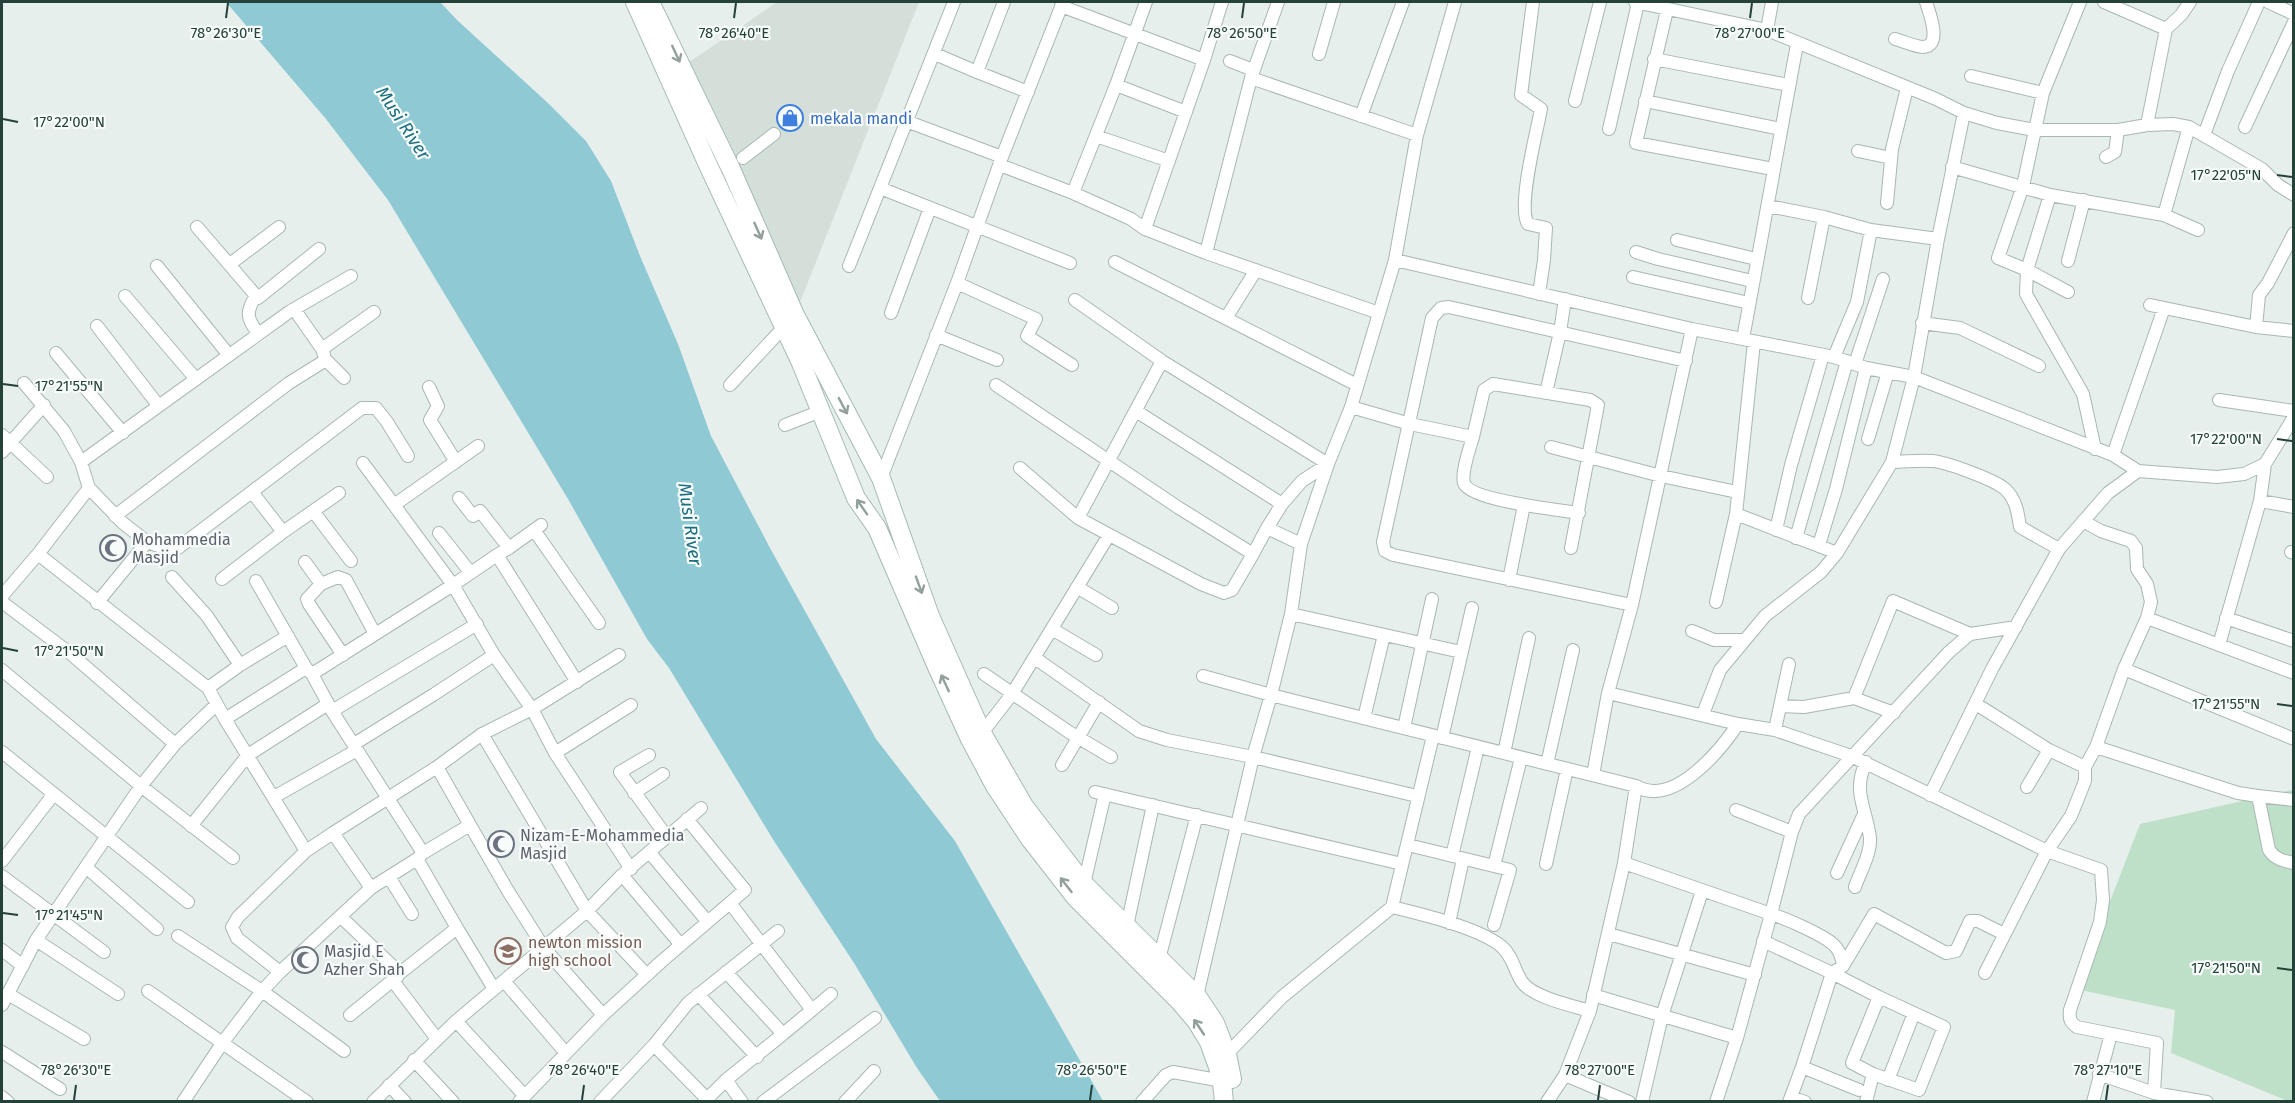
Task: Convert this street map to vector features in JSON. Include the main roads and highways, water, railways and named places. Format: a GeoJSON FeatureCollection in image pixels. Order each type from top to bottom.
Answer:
{"type":"FeatureCollection","features":[{"type":"Feature","properties":{"kind":"water","name":"Musi River"},"geometry":{"type":"Polygon","coordinates":[[[226,2],[440,2],[586,141],[611,181],[678,344],[711,436],[770,548],[876,739],[955,841],[1103,1101],[940,1101],[774,841],[669,668],[647,639],[568,499],[388,200],[326,119],[226,2]]]}},
{"type":"Feature","properties":{"kind":"place","name":"mekala mandi"},"geometry":{"type":"Point","coordinates":[790,118]}},
{"type":"Feature","properties":{"kind":"place","name":"Mohammedia Masjid"},"geometry":{"type":"Point","coordinates":[113,548]}},
{"type":"Feature","properties":{"kind":"place","name":"Nizam-E-Mohammedia Masjid"},"geometry":{"type":"Point","coordinates":[501,844]}},
{"type":"Feature","properties":{"kind":"place","name":"newton mission high school"},"geometry":{"type":"Point","coordinates":[508,951]}},
{"type":"Feature","properties":{"kind":"place","name":"Masjid E Azher Shah"},"geometry":{"type":"Point","coordinates":[305,960]}}]}
